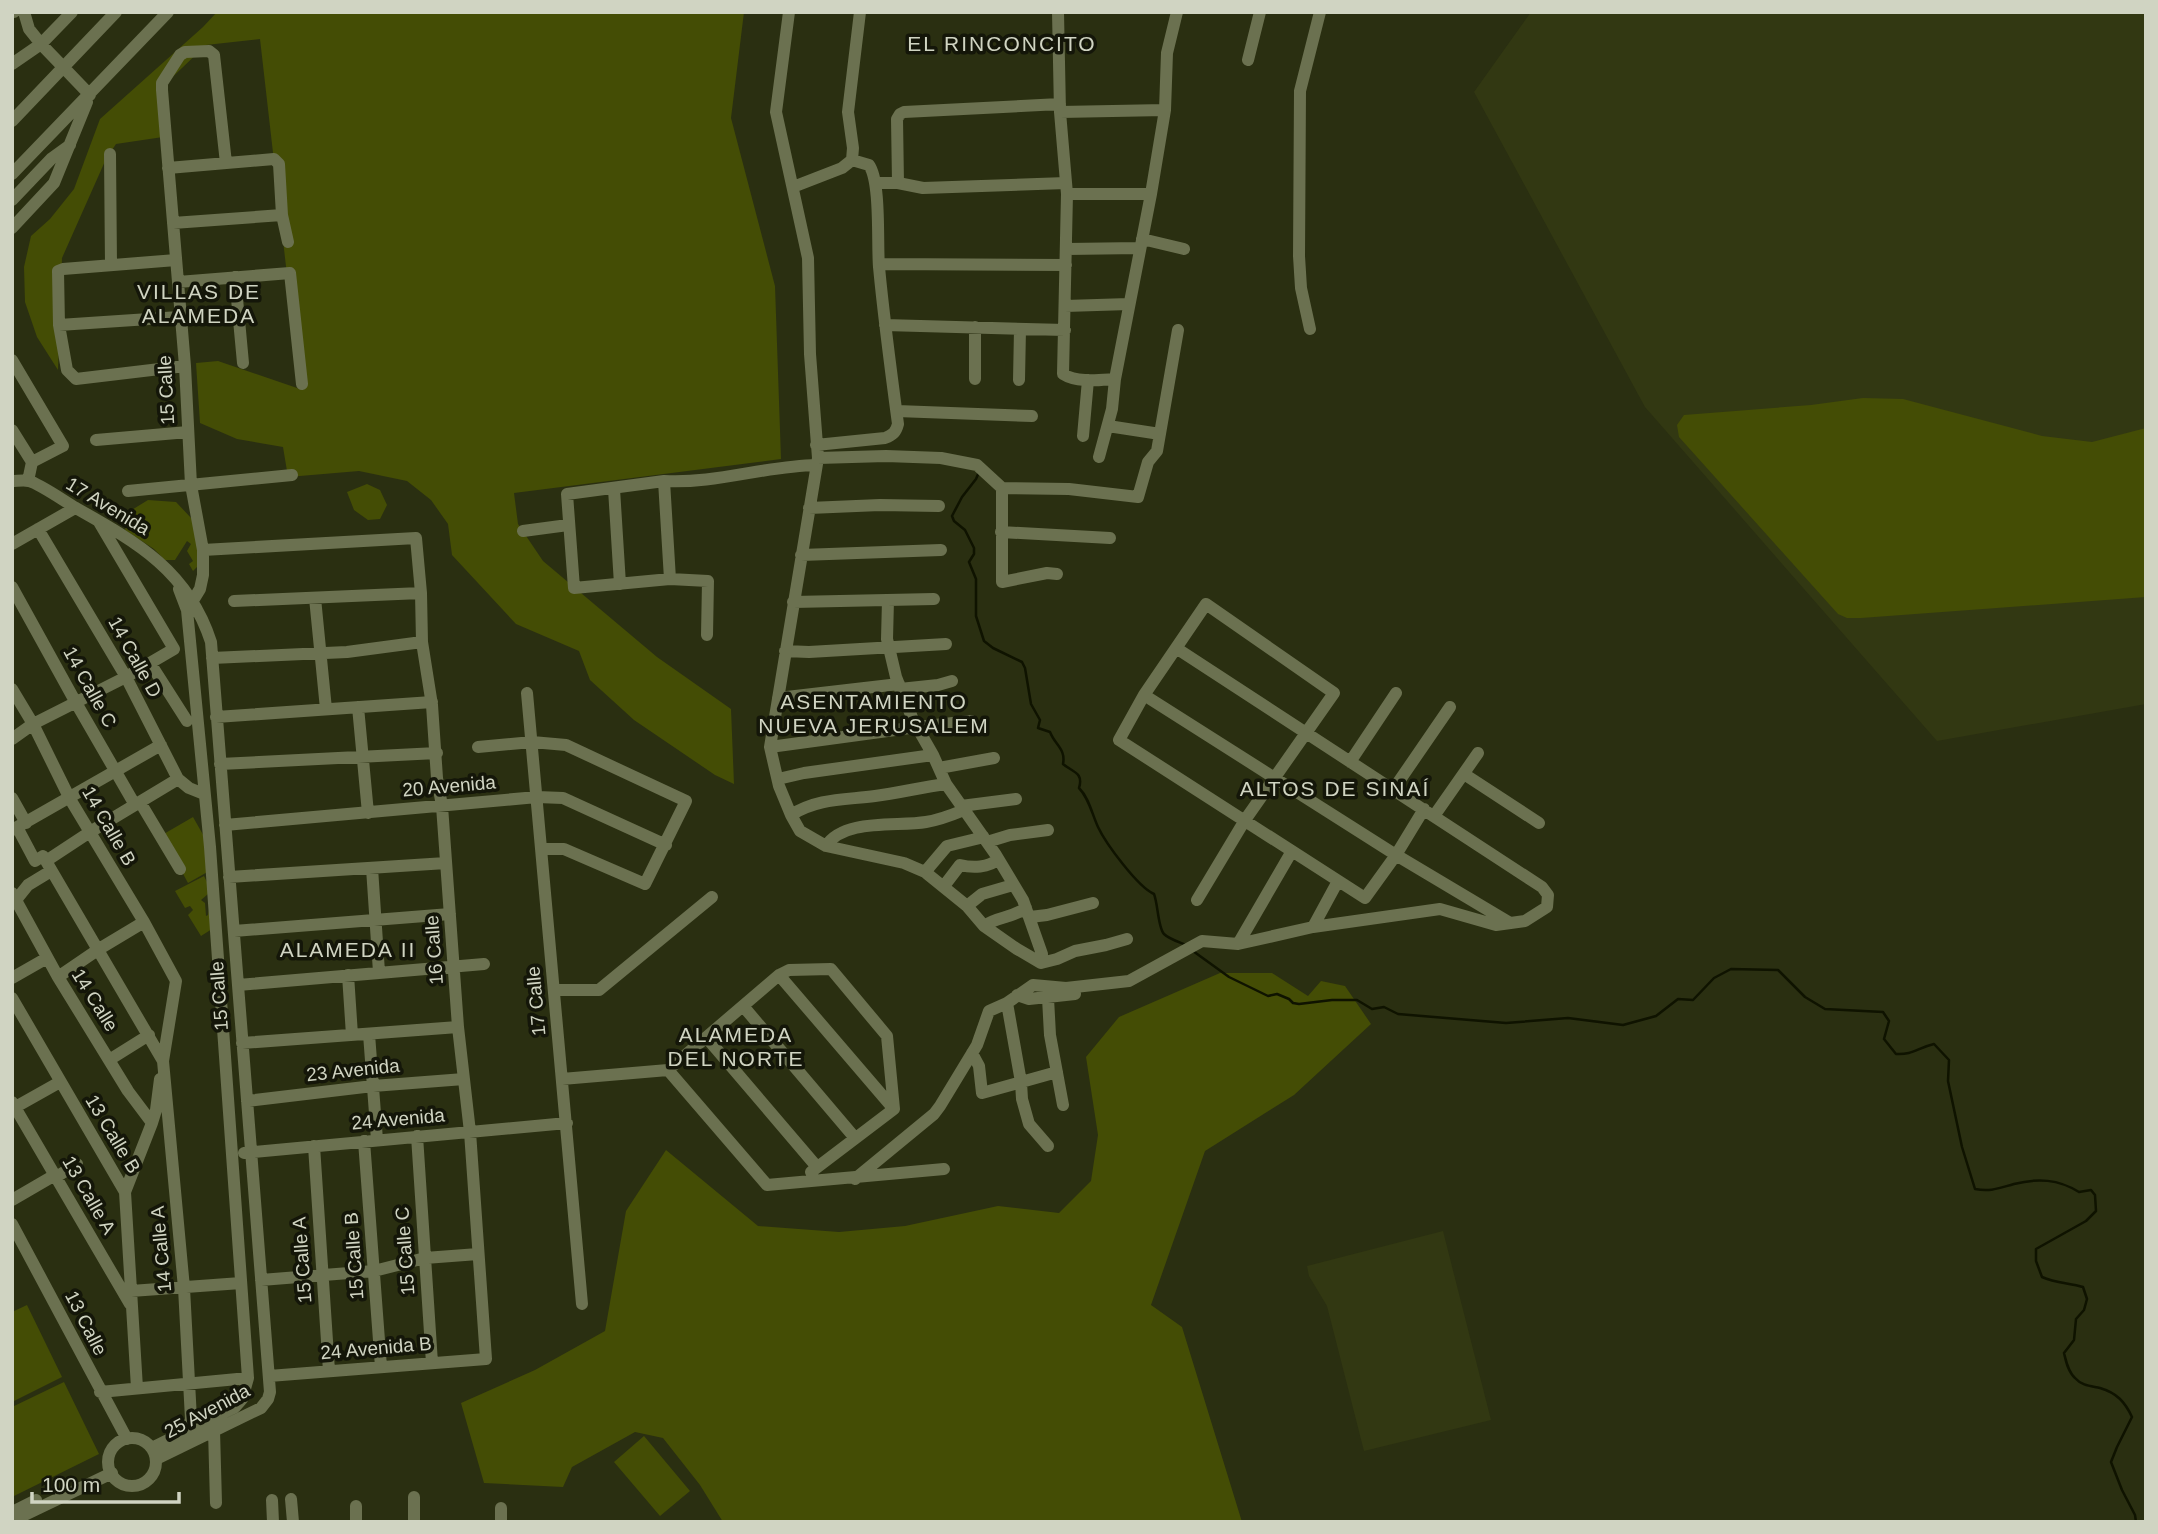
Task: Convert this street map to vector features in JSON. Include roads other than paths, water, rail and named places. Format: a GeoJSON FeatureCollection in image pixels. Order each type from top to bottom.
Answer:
{"type":"FeatureCollection","features":[{"type":"Feature","properties":{"kind":"street"},"geometry":{"type":"LineString","coordinates":[[24,12],[29,29],[90,95]]}},
{"type":"Feature","properties":{"kind":"street"},"geometry":{"type":"LineString","coordinates":[[12,64],[41,44],[72,12]]}},
{"type":"Feature","properties":{"kind":"street"},"geometry":{"type":"LineString","coordinates":[[12,121],[116,12]]}},
{"type":"Feature","properties":{"kind":"street"},"geometry":{"type":"LineString","coordinates":[[12,174],[168,12]]}},
{"type":"Feature","properties":{"kind":"street"},"geometry":{"type":"LineString","coordinates":[[789,12],[776,112],[809,272],[810,354],[817,456],[770,747],[779,786],[800,831],[826,846],[905,863],[925,872],[967,906],[984,926],[1041,963],[1075,951],[1127,939]]}},
{"type":"Feature","properties":{"kind":"street"},"geometry":{"type":"LineString","coordinates":[[793,187],[842,168],[852,160],[848,112],[860,12]]}},
{"type":"Feature","properties":{"kind":"street"},"geometry":{"type":"LineString","coordinates":[[1058,12],[1060,108],[1067,189],[1063,374],[1088,380],[1115,379]]}},
{"type":"Feature","properties":{"kind":"street"},"geometry":{"type":"LineString","coordinates":[[1100,457],[1151,194],[1165,110],[1167,53],[1177,12]]}},
{"type":"Feature","properties":{"kind":"street"},"geometry":{"type":"LineString","coordinates":[[1248,60],[1260,12]]}},
{"type":"Feature","properties":{"kind":"street"},"geometry":{"type":"LineString","coordinates":[[1310,330],[1301,288],[1299,256],[1300,91],[1320,12]]}},
{"type":"Feature","properties":{"kind":"street","name":"15 Calle"},"geometry":{"type":"LineString","coordinates":[[226,163],[214,55],[212,52],[185,52],[180,55],[162,83],[162,90],[185,366],[191,485],[203,550],[204,575],[190,606],[233,1154],[247,1384]]}},
{"type":"Feature","properties":{"kind":"street"},"geometry":{"type":"LineString","coordinates":[[12,228],[54,183],[90,95]]}},
{"type":"Feature","properties":{"kind":"street"},"geometry":{"type":"LineString","coordinates":[[898,183],[897,118],[904,112],[1060,108],[1165,110]]}},
{"type":"Feature","properties":{"kind":"street"},"geometry":{"type":"LineString","coordinates":[[12,200],[52,158],[70,145]]}},
{"type":"Feature","properties":{"kind":"street"},"geometry":{"type":"LineString","coordinates":[[110,154],[111,265]]}},
{"type":"Feature","properties":{"kind":"street"},"geometry":{"type":"LineString","coordinates":[[168,169],[274,159],[279,164],[282,215],[288,242]]}},
{"type":"Feature","properties":{"kind":"street"},"geometry":{"type":"LineString","coordinates":[[708,635],[708,581],[670,579],[574,588],[566,494],[801,466],[817,456],[885,438],[896,431],[897,411],[879,264],[875,183],[869,165],[852,160]]}},
{"type":"Feature","properties":{"kind":"street"},"geometry":{"type":"LineString","coordinates":[[875,183],[898,183],[923,188],[1067,189],[1151,194]]}},
{"type":"Feature","properties":{"kind":"street"},"geometry":{"type":"LineString","coordinates":[[173,223],[282,215]]}},
{"type":"Feature","properties":{"kind":"street"},"geometry":{"type":"LineString","coordinates":[[1067,249],[1141,244],[1184,249]]}},
{"type":"Feature","properties":{"kind":"street"},"geometry":{"type":"LineString","coordinates":[[176,260],[58,271],[59,325],[67,370],[76,379],[185,366]]}},
{"type":"Feature","properties":{"kind":"street"},"geometry":{"type":"LineString","coordinates":[[879,264],[1066,265]]}},
{"type":"Feature","properties":{"kind":"street"},"geometry":{"type":"LineString","coordinates":[[178,282],[290,274],[302,384]]}},
{"type":"Feature","properties":{"kind":"street"},"geometry":{"type":"LineString","coordinates":[[235,277],[243,363]]}},
{"type":"Feature","properties":{"kind":"street"},"geometry":{"type":"LineString","coordinates":[[1065,306],[1129,304]]}},
{"type":"Feature","properties":{"kind":"street"},"geometry":{"type":"LineString","coordinates":[[59,325],[179,317]]}},
{"type":"Feature","properties":{"kind":"street"},"geometry":{"type":"LineString","coordinates":[[885,325],[1065,330]]}},
{"type":"Feature","properties":{"kind":"street"},"geometry":{"type":"LineString","coordinates":[[975,327],[975,379]]}},
{"type":"Feature","properties":{"kind":"street"},"geometry":{"type":"LineString","coordinates":[[1018,380],[1020,329]]}},
{"type":"Feature","properties":{"kind":"street"},"geometry":{"type":"LineString","coordinates":[[817,456],[941,458],[977,465],[1002,488],[1069,489],[1138,497],[1148,462],[1157,451],[1178,330]]}},
{"type":"Feature","properties":{"kind":"street"},"geometry":{"type":"LineString","coordinates":[[12,360],[63,446],[32,462]]}},
{"type":"Feature","properties":{"kind":"street"},"geometry":{"type":"LineString","coordinates":[[1083,436],[1088,380]]}},
{"type":"Feature","properties":{"kind":"street"},"geometry":{"type":"LineString","coordinates":[[897,411],[1032,416]]}},
{"type":"Feature","properties":{"kind":"street"},"geometry":{"type":"LineString","coordinates":[[1108,426],[1160,434]]}},
{"type":"Feature","properties":{"kind":"street"},"geometry":{"type":"LineString","coordinates":[[12,430],[32,462],[29,481],[12,481]]}},
{"type":"Feature","properties":{"kind":"street"},"geometry":{"type":"LineString","coordinates":[[96,440],[188,432]]}},
{"type":"Feature","properties":{"kind":"street"},"geometry":{"type":"LineString","coordinates":[[128,491],[292,475]]}},
{"type":"Feature","properties":{"kind":"street","name":"17 Avenida"},"geometry":{"type":"LineString","coordinates":[[29,481],[152,555],[176,578],[190,606]]}},
{"type":"Feature","properties":{"kind":"street"},"geometry":{"type":"LineString","coordinates":[[664,481],[670,579]]}},
{"type":"Feature","properties":{"kind":"street"},"geometry":{"type":"LineString","coordinates":[[1002,488],[1002,582],[1047,573],[1057,574]]}},
{"type":"Feature","properties":{"kind":"street"},"geometry":{"type":"LineString","coordinates":[[614,489],[620,584]]}},
{"type":"Feature","properties":{"kind":"street"},"geometry":{"type":"LineString","coordinates":[[809,508],[939,506]]}},
{"type":"Feature","properties":{"kind":"street"},"geometry":{"type":"LineString","coordinates":[[12,544],[75,508]]}},
{"type":"Feature","properties":{"kind":"street"},"geometry":{"type":"LineString","coordinates":[[12,739],[33,724],[126,677],[174,649],[98,521]]}},
{"type":"Feature","properties":{"kind":"street"},"geometry":{"type":"LineString","coordinates":[[523,531],[568,525]]}},
{"type":"Feature","properties":{"kind":"street","name":"14 Calle D"},"geometry":{"type":"LineString","coordinates":[[38,529],[126,677],[178,779]]}},
{"type":"Feature","properties":{"kind":"street"},"geometry":{"type":"LineString","coordinates":[[1001,532],[1110,538]]}},
{"type":"Feature","properties":{"kind":"street","name":"16 Calle"},"geometry":{"type":"LineString","coordinates":[[203,550],[416,538],[422,642],[437,753],[458,1027],[470,1132],[486,1359]]}},
{"type":"Feature","properties":{"kind":"street"},"geometry":{"type":"LineString","coordinates":[[801,555],[941,550]]}},
{"type":"Feature","properties":{"kind":"street","name":"14 Calle C"},"geometry":{"type":"LineString","coordinates":[[12,587],[116,771],[180,869]]}},
{"type":"Feature","properties":{"kind":"street"},"geometry":{"type":"LineString","coordinates":[[234,601],[421,593]]}},
{"type":"Feature","properties":{"kind":"street"},"geometry":{"type":"LineString","coordinates":[[315,598],[326,709]]}},
{"type":"Feature","properties":{"kind":"street"},"geometry":{"type":"LineString","coordinates":[[793,602],[934,599]]}},
{"type":"Feature","properties":{"kind":"street"},"geometry":{"type":"LineString","coordinates":[[888,600],[887,639],[900,687],[916,726],[946,784],[998,859],[1028,913],[1042,954],[1041,963]]}},
{"type":"Feature","properties":{"kind":"street"},"geometry":{"type":"LineString","coordinates":[[1197,900],[1245,820],[1334,693],[1206,604],[1144,695],[1119,740],[1245,820],[1365,898],[1478,753]]}},
{"type":"Feature","properties":{"kind":"street","name":"15 Calle"},"geometry":{"type":"LineString","coordinates":[[190,606],[207,631],[212,658],[270,1392]]}},
{"type":"Feature","properties":{"kind":"street"},"geometry":{"type":"LineString","coordinates":[[212,658],[320,654],[422,642]]}},
{"type":"Feature","properties":{"kind":"street"},"geometry":{"type":"LineString","coordinates":[[785,651],[890,648],[946,643]]}},
{"type":"Feature","properties":{"kind":"street"},"geometry":{"type":"LineString","coordinates":[[855,1179],[934,1114],[972,1053],[989,1011],[1033,985],[1066,988],[1129,981],[1202,941],[1238,944],[1313,927],[1440,909],[1496,925],[1525,921],[1547,907],[1548,895],[1542,887],[1175,648]]}},
{"type":"Feature","properties":{"kind":"street"},"geometry":{"type":"LineString","coordinates":[[150,663],[187,721]]}},
{"type":"Feature","properties":{"kind":"street"},"geometry":{"type":"LineString","coordinates":[[778,698],[938,685],[952,681]]}},
{"type":"Feature","properties":{"kind":"street","name":"14 Calle B"},"geometry":{"type":"LineString","coordinates":[[12,689],[33,724],[70,799],[176,981]]}},
{"type":"Feature","properties":{"kind":"street","name":"17 Calle"},"geometry":{"type":"LineString","coordinates":[[527,693],[582,1304]]}},
{"type":"Feature","properties":{"kind":"street"},"geometry":{"type":"LineString","coordinates":[[1350,762],[1396,693]]}},
{"type":"Feature","properties":{"kind":"street"},"geometry":{"type":"LineString","coordinates":[[1144,695],[1396,855],[1510,923]]}},
{"type":"Feature","properties":{"kind":"street"},"geometry":{"type":"LineString","coordinates":[[216,717],[432,702]]}},
{"type":"Feature","properties":{"kind":"street"},"geometry":{"type":"LineString","coordinates":[[358,707],[368,813]]}},
{"type":"Feature","properties":{"kind":"street"},"geometry":{"type":"LineString","coordinates":[[1393,790],[1450,707]]}},
{"type":"Feature","properties":{"kind":"street"},"geometry":{"type":"LineString","coordinates":[[770,747],[971,721]]}},
{"type":"Feature","properties":{"kind":"street"},"geometry":{"type":"LineString","coordinates":[[478,747],[532,742],[566,745],[686,801],[645,884],[565,849],[542,849]]}},
{"type":"Feature","properties":{"kind":"street"},"geometry":{"type":"LineString","coordinates":[[18,827],[161,745]]}},
{"type":"Feature","properties":{"kind":"street"},"geometry":{"type":"LineString","coordinates":[[220,764],[437,753]]}},
{"type":"Feature","properties":{"kind":"street"},"geometry":{"type":"LineString","coordinates":[[778,779],[933,755]]}},
{"type":"Feature","properties":{"kind":"street"},"geometry":{"type":"LineString","coordinates":[[939,768],[993,758]]}},
{"type":"Feature","properties":{"kind":"street"},"geometry":{"type":"LineString","coordinates":[[1464,774],[1539,823]]}},
{"type":"Feature","properties":{"kind":"street"},"geometry":{"type":"LineString","coordinates":[[15,902],[28,885],[90,832],[178,779],[189,788],[204,794]]}},
{"type":"Feature","properties":{"kind":"street"},"geometry":{"type":"LineString","coordinates":[[791,815],[803,807],[824,800],[874,796],[946,784]]}},
{"type":"Feature","properties":{"kind":"street","name":"20 Avenida"},"geometry":{"type":"LineString","coordinates":[[225,825],[537,797],[563,798],[666,845]]}},
{"type":"Feature","properties":{"kind":"street","name":"14 Calle A"},"geometry":{"type":"LineString","coordinates":[[12,799],[18,827],[34,861],[43,856],[163,1061]]}},
{"type":"Feature","properties":{"kind":"street"},"geometry":{"type":"LineString","coordinates":[[826,846],[831,838],[844,831],[928,822],[962,808],[1016,799]]}},
{"type":"Feature","properties":{"kind":"street"},"geometry":{"type":"LineString","coordinates":[[925,872],[947,846],[980,838],[1048,830]]}},
{"type":"Feature","properties":{"kind":"street"},"geometry":{"type":"LineString","coordinates":[[1238,944],[1292,851]]}},
{"type":"Feature","properties":{"kind":"street"},"geometry":{"type":"LineString","coordinates":[[944,886],[960,865],[986,866],[996,863],[998,859]]}},
{"type":"Feature","properties":{"kind":"street"},"geometry":{"type":"LineString","coordinates":[[229,877],[446,863]]}},
{"type":"Feature","properties":{"kind":"street"},"geometry":{"type":"LineString","coordinates":[[372,868],[379,972]]}},
{"type":"Feature","properties":{"kind":"street"},"geometry":{"type":"LineString","coordinates":[[1313,927],[1338,881]]}},
{"type":"Feature","properties":{"kind":"street"},"geometry":{"type":"LineString","coordinates":[[967,906],[982,894],[1013,885]]}},
{"type":"Feature","properties":{"kind":"street"},"geometry":{"type":"LineString","coordinates":[[554,990],[599,990],[712,897]]}},
{"type":"Feature","properties":{"kind":"street","name":"14 Calle"},"geometry":{"type":"LineString","coordinates":[[15,902],[128,1091],[152,1123]]}},
{"type":"Feature","properties":{"kind":"street"},"geometry":{"type":"LineString","coordinates":[[984,926],[995,919],[1093,903]]}},
{"type":"Feature","properties":{"kind":"street"},"geometry":{"type":"LineString","coordinates":[[233,931],[450,915]]}},
{"type":"Feature","properties":{"kind":"street"},"geometry":{"type":"LineString","coordinates":[[58,977],[144,922]]}},
{"type":"Feature","properties":{"kind":"street"},"geometry":{"type":"LineString","coordinates":[[12,978],[47,958]]}},
{"type":"Feature","properties":{"kind":"street"},"geometry":{"type":"LineString","coordinates":[[238,985],[484,964]]}},
{"type":"Feature","properties":{"kind":"street"},"geometry":{"type":"LineString","coordinates":[[562,1079],[668,1070],[779,975],[789,970],[831,969],[887,1036],[894,1109]]}},
{"type":"Feature","properties":{"kind":"street"},"geometry":{"type":"LineString","coordinates":[[348,975],[352,1035]]}},
{"type":"Feature","properties":{"kind":"street"},"geometry":{"type":"LineString","coordinates":[[779,975],[894,1109]]}},
{"type":"Feature","properties":{"kind":"street","name":"14 Calle A"},"geometry":{"type":"LineString","coordinates":[[176,981],[163,1061],[184,1288],[191,1419],[187,1432]]}},
{"type":"Feature","properties":{"kind":"street"},"geometry":{"type":"LineString","coordinates":[[1019,995],[1029,999],[1088,992],[1086,985]]}},
{"type":"Feature","properties":{"kind":"street"},"geometry":{"type":"LineString","coordinates":[[1019,995],[1022,1099],[1030,1124],[1048,1146]]}},
{"type":"Feature","properties":{"kind":"street","name":"13 Calle B"},"geometry":{"type":"LineString","coordinates":[[12,998],[125,1192],[136,1388]]}},
{"type":"Feature","properties":{"kind":"street"},"geometry":{"type":"LineString","coordinates":[[1048,998],[1048,1015],[1063,1105]]}},
{"type":"Feature","properties":{"kind":"street"},"geometry":{"type":"LineString","coordinates":[[743,1006],[855,1138]]}},
{"type":"Feature","properties":{"kind":"street"},"geometry":{"type":"LineString","coordinates":[[242,1043],[458,1027]]}},
{"type":"Feature","properties":{"kind":"street"},"geometry":{"type":"LineString","coordinates":[[369,1034],[373,1086],[370,1141]]}},
{"type":"Feature","properties":{"kind":"street"},"geometry":{"type":"LineString","coordinates":[[109,1060],[149,1035]]}},
{"type":"Feature","properties":{"kind":"street"},"geometry":{"type":"LineString","coordinates":[[706,1038],[817,1167]]}},
{"type":"Feature","properties":{"kind":"street"},"geometry":{"type":"LineString","coordinates":[[972,1053],[979,1066],[982,1093],[1056,1072]]}},
{"type":"Feature","properties":{"kind":"street"},"geometry":{"type":"LineString","coordinates":[[125,1192],[152,1123],[163,1061]]}},
{"type":"Feature","properties":{"kind":"street"},"geometry":{"type":"LineString","coordinates":[[668,1070],[768,1185],[944,1169]]}},
{"type":"Feature","properties":{"kind":"street","name":"23 Avenida"},"geometry":{"type":"LineString","coordinates":[[247,1101],[373,1086],[464,1079]]}},
{"type":"Feature","properties":{"kind":"street"},"geometry":{"type":"LineString","coordinates":[[13,1106],[60,1082]]}},
{"type":"Feature","properties":{"kind":"street","name":"13 Calle A"},"geometry":{"type":"LineString","coordinates":[[13,1106],[132,1307]]}},
{"type":"Feature","properties":{"kind":"street"},"geometry":{"type":"LineString","coordinates":[[795,1183],[894,1109]]}},
{"type":"Feature","properties":{"kind":"street","name":"24 Avenida"},"geometry":{"type":"LineString","coordinates":[[233,1154],[566,1123]]}},
{"type":"Feature","properties":{"kind":"street","name":"15 Calle C"},"geometry":{"type":"LineString","coordinates":[[417,1136],[432,1363]]}},
{"type":"Feature","properties":{"kind":"street","name":"15 Calle B"},"geometry":{"type":"LineString","coordinates":[[370,1141],[374,1271],[381,1367]]}},
{"type":"Feature","properties":{"kind":"street","name":"15 Calle A"},"geometry":{"type":"LineString","coordinates":[[314,1146],[329,1371]]}},
{"type":"Feature","properties":{"kind":"street"},"geometry":{"type":"LineString","coordinates":[[12,1200],[77,1164]]}},
{"type":"Feature","properties":{"kind":"street","name":"13 Calle"},"geometry":{"type":"LineString","coordinates":[[14,1229],[127,1439]]}},
{"type":"Feature","properties":{"kind":"street"},"geometry":{"type":"LineString","coordinates":[[261,1280],[374,1271],[425,1258],[478,1254]]}},
{"type":"Feature","properties":{"kind":"street"},"geometry":{"type":"LineString","coordinates":[[131,1291],[241,1283]]}},
{"type":"Feature","properties":{"kind":"street","name":"24 Avenida B"},"geometry":{"type":"LineString","coordinates":[[269,1376],[486,1359]]}},
{"type":"Feature","properties":{"kind":"street"},"geometry":{"type":"LineString","coordinates":[[100,1392],[189,1384],[247,1384]]}},
{"type":"Feature","properties":{"kind":"street","name":"25 Avenida"},"geometry":{"type":"LineString","coordinates":[[154,1454],[187,1432],[235,1407],[243,1399],[247,1384]]}},
{"type":"Feature","properties":{"kind":"street","name":"25 Avenida"},"geometry":{"type":"LineString","coordinates":[[154,1454],[261,1408],[270,1392]]}},
{"type":"Feature","properties":{"kind":"street"},"geometry":{"type":"LineString","coordinates":[[214,1430],[216,1503]]}},
{"type":"Feature","properties":{"kind":"street"},"geometry":{"type":"LineString","coordinates":[[127,1439],[139,1439],[154,1454],[156,1466],[151,1476],[139,1484],[125,1484],[116,1478],[110,1469],[110,1455],[114,1447],[127,1439]]}},
{"type":"Feature","properties":{"kind":"street"},"geometry":{"type":"LineString","coordinates":[[12,1512],[110,1469]]}},
{"type":"Feature","properties":{"kind":"street"},"geometry":{"type":"LineString","coordinates":[[12,1521],[33,1517],[110,1469]]}},
{"type":"Feature","properties":{"kind":"street"},"geometry":{"type":"LineString","coordinates":[[414,1497],[414,1522]]}},
{"type":"Feature","properties":{"kind":"street"},"geometry":{"type":"LineString","coordinates":[[291,1499],[293,1522]]}},
{"type":"Feature","properties":{"kind":"street"},"geometry":{"type":"LineString","coordinates":[[272,1500],[273,1522]]}},
{"type":"Feature","properties":{"kind":"street"},"geometry":{"type":"LineString","coordinates":[[356,1506],[356,1522]]}},
{"type":"Feature","properties":{"kind":"street"},"geometry":{"type":"LineString","coordinates":[[500,1522],[501,1508]]}},
{"type":"Feature","properties":{"kind":"waterway"},"geometry":{"type":"LineString","coordinates":[[979,472],[952,516],[965,530],[974,548],[969,562],[976,579],[976,616],[984,641],[1022,662],[1031,704],[1040,720],[1038,728],[1050,732],[1062,751],[1063,764],[1079,775],[1079,788],[1108,844],[1131,874],[1154,894],[1160,927],[1164,934],[1186,945]]}},
{"type":"Feature","properties":{"kind":"waterway"},"geometry":{"type":"LineString","coordinates":[[1193,951],[1229,977],[1268,996],[1277,994],[1299,1004],[1357,1000],[1372,1009],[1384,1007],[1398,1014],[1506,1023],[1568,1018],[1623,1025],[1656,1016],[1678,999],[1693,1000],[1714,978],[1731,969],[1778,970],[1805,997],[1825,1009],[1883,1012],[1889,1021],[1884,1039],[1896,1054],[1934,1044],[1949,1060],[1948,1081],[1962,1147],[1975,1189],[1990,1190],[2040,1180],[2063,1184],[2079,1192],[2091,1190],[2095,1195],[2096,1211],[2086,1221],[2036,1249],[2036,1261],[2042,1277],[2083,1287],[2087,1299],[2084,1310],[2076,1319],[2074,1340],[2064,1353],[2069,1370],[2078,1381],[2116,1395],[2132,1417],[2111,1462],[2136,1522]]}},
{"type":"Feature","properties":{"kind":"district","name":"EL RINCONCITO"},"geometry":{"type":"Point","coordinates":[1002,43]}},
{"type":"Feature","properties":{"kind":"district","name":"VILLAS DE ALAMEDA"},"geometry":{"type":"Point","coordinates":[199,303]}},
{"type":"Feature","properties":{"kind":"district","name":"ASENTAMIENTO NUEVA JERUSALEM"},"geometry":{"type":"Point","coordinates":[874,713]}},
{"type":"Feature","properties":{"kind":"district","name":"ALTOS DE SINAÍ"},"geometry":{"type":"Point","coordinates":[1335,788]}},
{"type":"Feature","properties":{"kind":"district","name":"ALAMEDA II"},"geometry":{"type":"Point","coordinates":[348,949]}},
{"type":"Feature","properties":{"kind":"district","name":"ALAMEDA DEL NORTE"},"geometry":{"type":"Point","coordinates":[736,1046]}}]}
